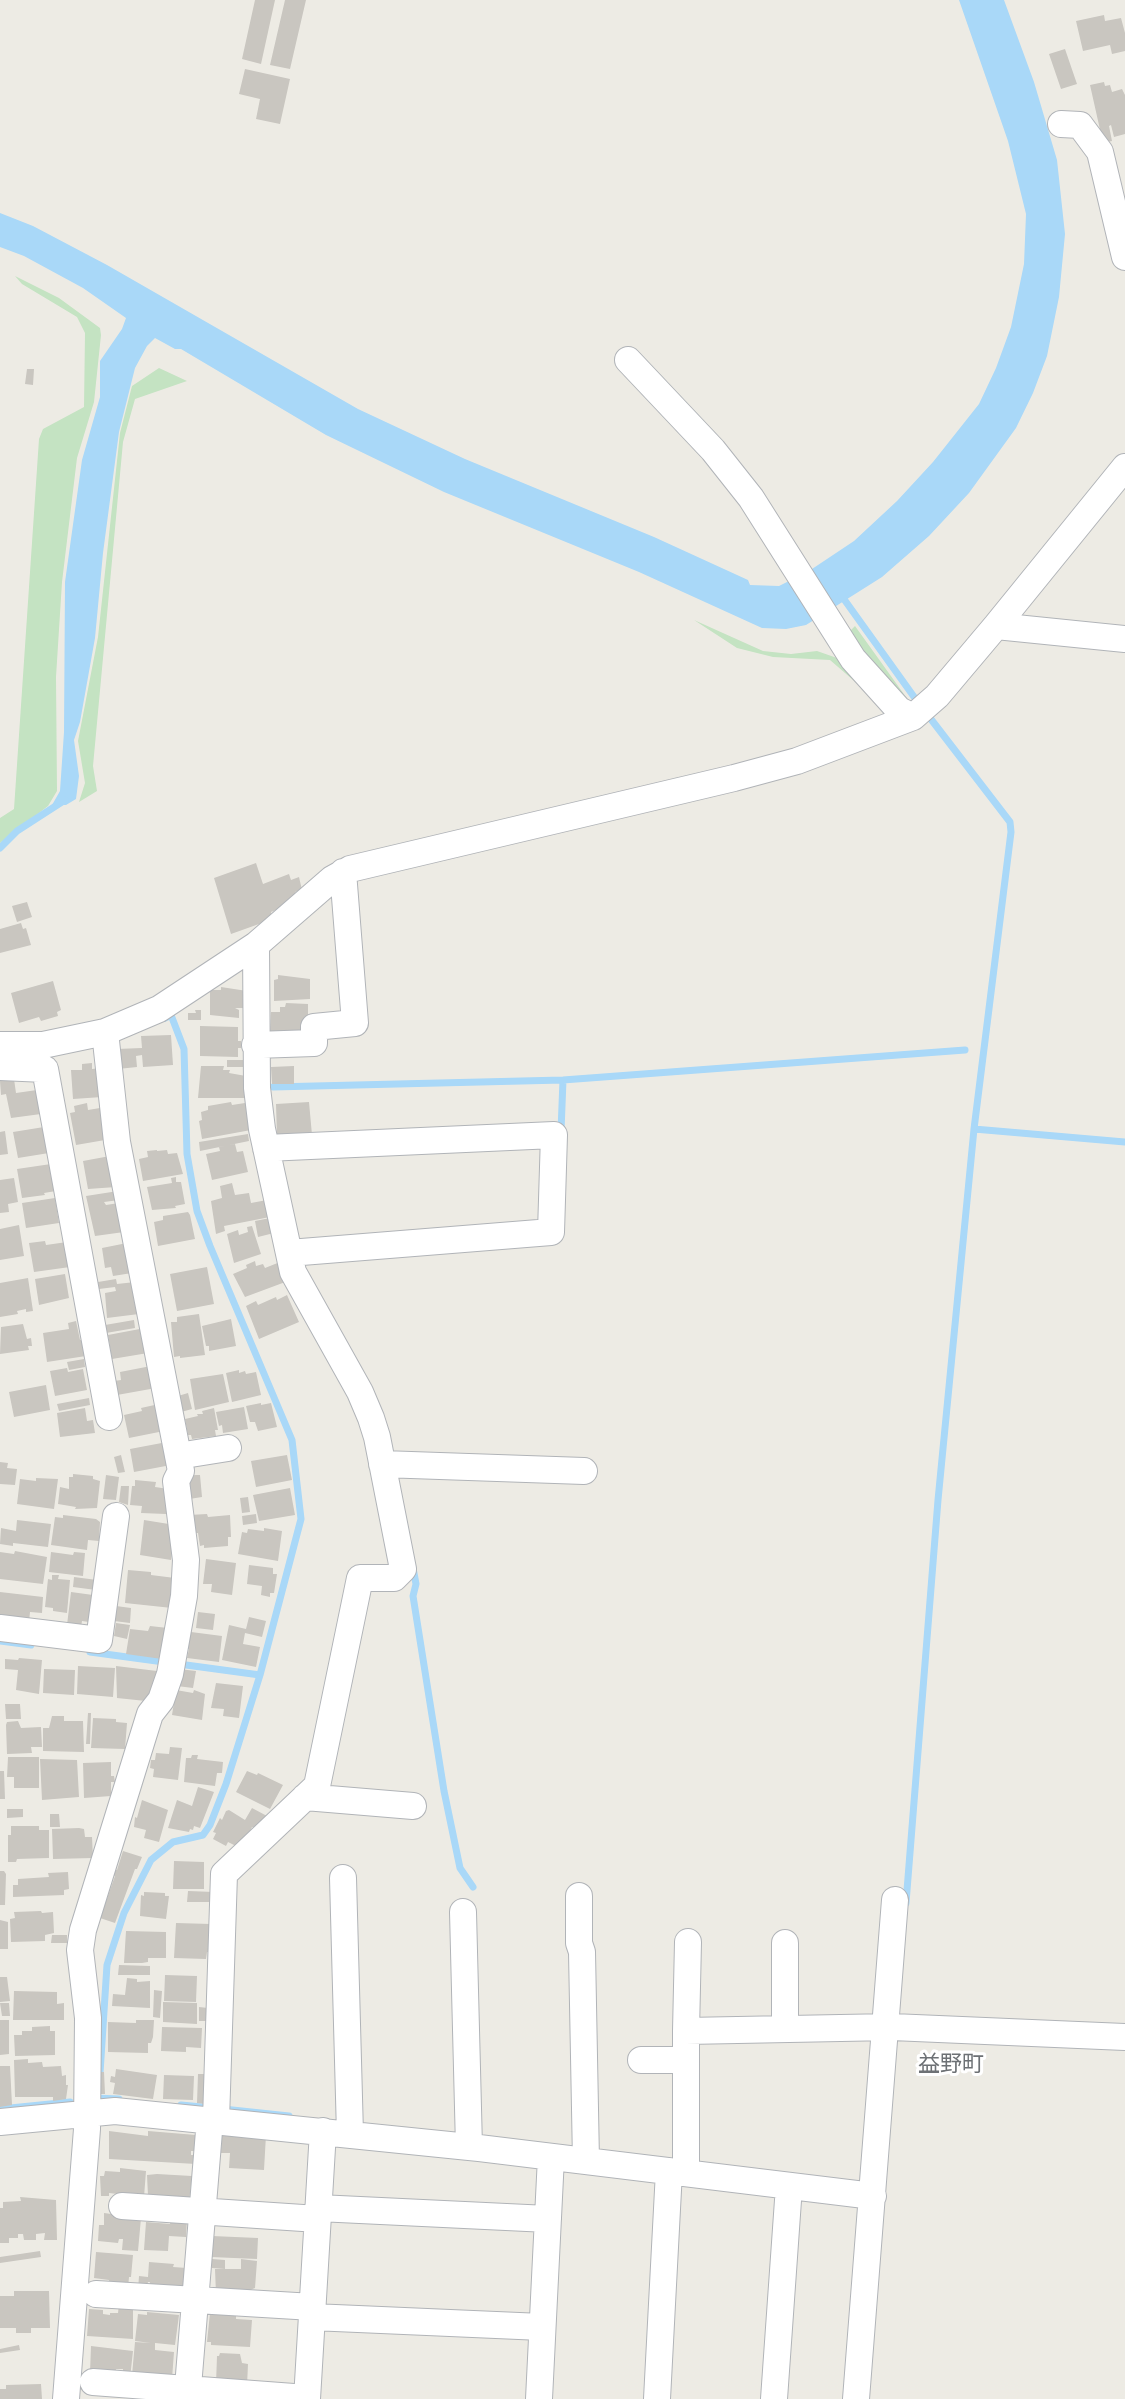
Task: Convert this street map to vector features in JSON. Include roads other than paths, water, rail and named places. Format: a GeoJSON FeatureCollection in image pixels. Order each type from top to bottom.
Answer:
{"type":"FeatureCollection","features":[{"type":"Feature","properties":{"kind":"street"},"geometry":{"type":"LineString","coordinates":[[1061,124],[1080,125],[1100,152],[1125,257]]}},
{"type":"Feature","properties":{"kind":"street"},"geometry":{"type":"LineString","coordinates":[[628,360],[720,458],[751,498],[829,625],[853,659],[899,710],[919,711]]}},
{"type":"Feature","properties":{"kind":"street"},"geometry":{"type":"LineString","coordinates":[[0,1067],[106,1039],[159,1009],[256,945],[343,872],[798,761],[919,711],[996,626],[1125,467]]}},
{"type":"Feature","properties":{"kind":"street"},"geometry":{"type":"LineString","coordinates":[[996,626],[1125,639]]}},
{"type":"Feature","properties":{"kind":"street"},"geometry":{"type":"LineString","coordinates":[[255,1045],[314,1043],[314,1027],[355,1023],[343,872]]}},
{"type":"Feature","properties":{"kind":"street"},"geometry":{"type":"LineString","coordinates":[[188,2394],[202,2212],[214,2114],[224,1874],[316,1786],[360,1578],[394,1578],[403,1569],[390,1464],[360,1392],[302,1292],[293,1272],[266,1148],[257,1088],[256,945]]}},
{"type":"Feature","properties":{"kind":"street"},"geometry":{"type":"LineString","coordinates":[[66,2399],[95,2112],[80,1950],[83,1930],[150,1714],[161,1700],[172,1663],[184,1596],[186,1560],[176,1481],[181,1471],[117,1142],[106,1039]]}},
{"type":"Feature","properties":{"kind":"street"},"geometry":{"type":"LineString","coordinates":[[0,1045],[44,1056]]}},
{"type":"Feature","properties":{"kind":"street"},"geometry":{"type":"LineString","coordinates":[[44,1056],[109,1417]]}},
{"type":"Feature","properties":{"kind":"street"},"geometry":{"type":"LineString","coordinates":[[266,1148],[554,1135],[551,1232],[289,1253]]}},
{"type":"Feature","properties":{"kind":"street"},"geometry":{"type":"LineString","coordinates":[[178,1456],[228,1448]]}},
{"type":"Feature","properties":{"kind":"street"},"geometry":{"type":"LineString","coordinates":[[390,1464],[584,1471]]}},
{"type":"Feature","properties":{"kind":"street"},"geometry":{"type":"LineString","coordinates":[[0,1628],[99,1640],[116,1516]]}},
{"type":"Feature","properties":{"kind":"street"},"geometry":{"type":"LineString","coordinates":[[305,1797],[413,1806]]}},
{"type":"Feature","properties":{"kind":"street"},"geometry":{"type":"LineString","coordinates":[[343,1878],[349,2127]]}},
{"type":"Feature","properties":{"kind":"street"},"geometry":{"type":"LineString","coordinates":[[579,1896],[586,2154]]}},
{"type":"Feature","properties":{"kind":"street"},"geometry":{"type":"LineString","coordinates":[[856,2399],[873,2196],[892,2027],[895,1900]]}},
{"type":"Feature","properties":{"kind":"street"},"geometry":{"type":"LineString","coordinates":[[463,1912],[469,2147]]}},
{"type":"Feature","properties":{"kind":"street"},"geometry":{"type":"LineString","coordinates":[[657,2399],[681,2168],[686,2060],[687,1942]]}},
{"type":"Feature","properties":{"kind":"street"},"geometry":{"type":"LineString","coordinates":[[785,1943],[785,2029]]}},
{"type":"Feature","properties":{"kind":"street"},"geometry":{"type":"LineString","coordinates":[[686,2031],[892,2027],[1125,2037]]}},
{"type":"Feature","properties":{"kind":"street"},"geometry":{"type":"LineString","coordinates":[[641,2060],[686,2060]]}},
{"type":"Feature","properties":{"kind":"street"},"geometry":{"type":"LineString","coordinates":[[0,2122],[115,2111],[214,2114],[323,2131],[349,2127],[469,2147],[551,2157],[586,2154],[789,2186],[873,2196]]}},
{"type":"Feature","properties":{"kind":"street"},"geometry":{"type":"LineString","coordinates":[[93,2382],[188,2394],[307,2398],[323,2131]]}},
{"type":"Feature","properties":{"kind":"street"},"geometry":{"type":"LineString","coordinates":[[539,2399],[551,2157]]}},
{"type":"Feature","properties":{"kind":"street"},"geometry":{"type":"LineString","coordinates":[[774,2399],[789,2186]]}},
{"type":"Feature","properties":{"kind":"street"},"geometry":{"type":"LineString","coordinates":[[122,2206],[202,2212],[548,2219]]}},
{"type":"Feature","properties":{"kind":"street"},"geometry":{"type":"LineString","coordinates":[[96,2294],[312,2312],[542,2327]]}},
{"type":"Feature","properties":{"kind":"water"},"geometry":{"type":"Polygon","coordinates":[[[959,0],[1004,0],[1034,82],[1057,160],[1065,234],[1059,297],[1047,356],[1033,393],[1016,428],[969,493],[929,536],[882,577],[806,625],[786,629],[762,628],[639,572],[444,492],[326,435],[181,349],[175,349],[155,338],[147,346],[135,368],[119,432],[103,553],[95,638],[80,722],[74,740],[79,776],[76,799],[66,805],[52,805],[60,791],[64,732],[65,582],[82,460],[100,397],[100,361],[122,329],[126,318],[83,288],[24,256],[0,247],[0,213],[33,226],[107,265],[358,409],[465,459],[654,537],[748,580],[750,585],[779,586],[809,571],[854,541],[897,501],[933,462],[979,404],[996,368],[1011,327],[1024,264],[1026,214],[1008,141],[959,0]]]}},
{"type":"Feature","properties":{"kind":"waterway"},"geometry":{"type":"LineString","coordinates":[[841,595],[917,701],[1010,822],[1011,832],[974,1129],[938,1500],[906,1903]]}},
{"type":"Feature","properties":{"kind":"waterway"},"geometry":{"type":"LineString","coordinates":[[0,848],[17,831],[65,800]]}},
{"type":"Feature","properties":{"kind":"waterway"},"geometry":{"type":"LineString","coordinates":[[100,2073],[107,1965],[124,1913],[151,1860],[173,1842],[203,1835],[210,1825],[226,1784],[260,1675],[301,1519],[292,1440],[197,1211],[187,1154],[184,1049],[171,1015],[165,1018]]}},
{"type":"Feature","properties":{"kind":"waterway"},"geometry":{"type":"LineString","coordinates":[[273,1087],[563,1080],[965,1050]]}},
{"type":"Feature","properties":{"kind":"waterway"},"geometry":{"type":"LineString","coordinates":[[561,1131],[563,1080]]}},
{"type":"Feature","properties":{"kind":"waterway"},"geometry":{"type":"LineString","coordinates":[[974,1129],[1125,1142]]}},
{"type":"Feature","properties":{"kind":"waterway"},"geometry":{"type":"LineString","coordinates":[[413,1568],[416,1584],[413,1596],[444,1791],[460,1868],[473,1887]]}},
{"type":"Feature","properties":{"kind":"waterway"},"geometry":{"type":"LineString","coordinates":[[0,1641],[31,1645]]}},
{"type":"Feature","properties":{"kind":"waterway"},"geometry":{"type":"LineString","coordinates":[[90,1652],[260,1675]]}},
{"type":"Feature","properties":{"kind":"waterway"},"geometry":{"type":"LineString","coordinates":[[94,2098],[119,2099]]}},
{"type":"Feature","properties":{"kind":"waterway"},"geometry":{"type":"LineString","coordinates":[[0,2109],[70,2102]]}},
{"type":"Feature","properties":{"kind":"waterway"},"geometry":{"type":"LineString","coordinates":[[181,2105],[212,2108]]}},
{"type":"Feature","properties":{"kind":"waterway"},"geometry":{"type":"LineString","coordinates":[[223,2109],[289,2116]]}},
{"type":"Feature","properties":{"kind":"district","name":"益野町"},"geometry":{"type":"Point","coordinates":[951,2066]}}]}
